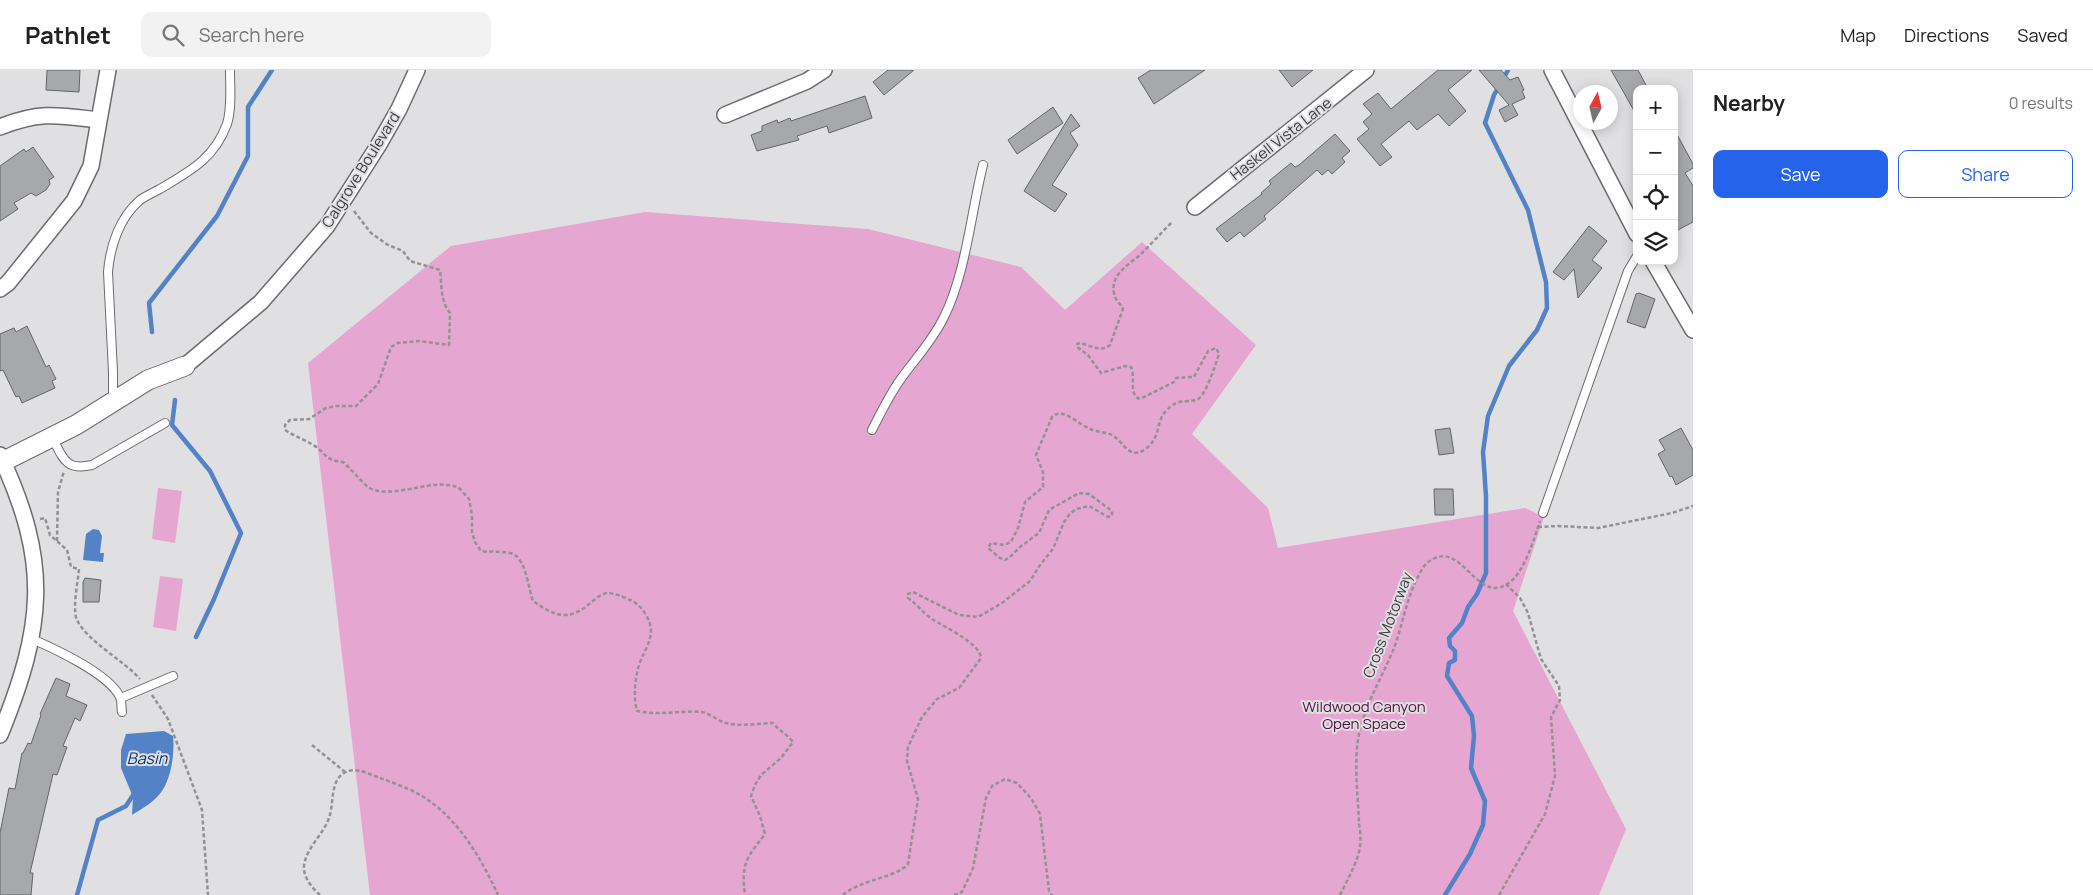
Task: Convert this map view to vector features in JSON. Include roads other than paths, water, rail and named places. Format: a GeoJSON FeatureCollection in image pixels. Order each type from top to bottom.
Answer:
{"type":"FeatureCollection","features":[{"type":"Feature","properties":{"kind":"street"},"geometry":{"type":"LineString","coordinates":[[0,289],[8,283],[74,201],[91,166],[108,70]]}},
{"type":"Feature","properties":{"kind":"street","name":"Calgrove Boulevard"},"geometry":{"type":"LineString","coordinates":[[1,460],[52,437],[148,380],[185,366],[261,302],[327,226],[343,203],[395,116],[417,70]]}},
{"type":"Feature","properties":{"kind":"street"},"geometry":{"type":"LineString","coordinates":[[725,115],[807,81],[824,70]]}},
{"type":"Feature","properties":{"kind":"street","name":"Haskell Vista Lane"},"geometry":{"type":"LineString","coordinates":[[1195,207],[1366,70]]}},
{"type":"Feature","properties":{"kind":"street"},"geometry":{"type":"LineString","coordinates":[[1552,70],[1633,226]]}},
{"type":"Feature","properties":{"kind":"street"},"geometry":{"type":"LineString","coordinates":[[0,127],[18,120],[40,115],[98,120]]}},
{"type":"Feature","properties":{"kind":"street"},"geometry":{"type":"LineString","coordinates":[[1655,265],[1693,330]]}},
{"type":"Feature","properties":{"kind":"street"},"geometry":{"type":"LineString","coordinates":[[0,735],[29,654],[36,612],[37,586],[33,549],[24,514],[1,460]]}},
{"type":"Feature","properties":{"kind":"lane"},"geometry":{"type":"LineString","coordinates":[[112,402],[114,372],[108,272],[114,242],[122,223],[140,201],[196,168],[216,146],[227,122],[230,70]]}},
{"type":"Feature","properties":{"kind":"lane"},"geometry":{"type":"LineString","coordinates":[[872,430],[898,383],[931,340],[945,316],[954,295],[983,165]]}},
{"type":"Feature","properties":{"kind":"lane"},"geometry":{"type":"LineString","coordinates":[[1543,513],[1628,271],[1633,263]]}},
{"type":"Feature","properties":{"kind":"lane"},"geometry":{"type":"LineString","coordinates":[[52,437],[65,462],[82,467],[92,465],[166,423]]}},
{"type":"Feature","properties":{"kind":"lane"},"geometry":{"type":"LineString","coordinates":[[32,639],[98,674],[112,685],[121,698],[122,712]]}},
{"type":"Feature","properties":{"kind":"lane"},"geometry":{"type":"LineString","coordinates":[[121,698],[173,676]]}},
{"type":"Feature","properties":{"kind":"water"},"geometry":{"type":"Polygon","coordinates":[[[93,529],[99,530],[102,536],[100,553],[104,553],[103,562],[83,560],[86,534],[93,529]]]}},
{"type":"Feature","properties":{"kind":"water","name":"Basin"},"geometry":{"type":"Polygon","coordinates":[[[164,731],[173,736],[173,759],[166,784],[155,799],[132,815],[133,797],[121,768],[121,750],[126,734],[164,731]]]}},
{"type":"Feature","properties":{"kind":"waterway"},"geometry":{"type":"LineString","coordinates":[[152,332],[149,303],[217,216],[248,156],[248,107],[272,70]]}},
{"type":"Feature","properties":{"kind":"waterway"},"geometry":{"type":"LineString","coordinates":[[1503,79],[1508,70]]}},
{"type":"Feature","properties":{"kind":"waterway"},"geometry":{"type":"LineString","coordinates":[[1445,895],[1470,854],[1483,825],[1485,801],[1471,768],[1474,736],[1472,716],[1447,676],[1449,663],[1455,660],[1455,651],[1450,646],[1449,638],[1462,623],[1468,607],[1477,594],[1486,573],[1486,497],[1483,452],[1488,416],[1509,366],[1537,330],[1547,308],[1546,282],[1528,210],[1485,123],[1499,86]]}},
{"type":"Feature","properties":{"kind":"waterway"},"geometry":{"type":"LineString","coordinates":[[175,400],[172,425],[210,471],[241,533],[196,637]]}},
{"type":"Feature","properties":{"kind":"waterway"},"geometry":{"type":"LineString","coordinates":[[77,895],[98,820],[126,806],[135,792]]}},
{"type":"Feature","properties":{"kind":"park label","name":"Wildwood Canyon Open Space"},"geometry":{"type":"Point","coordinates":[1364,716]}}]}
